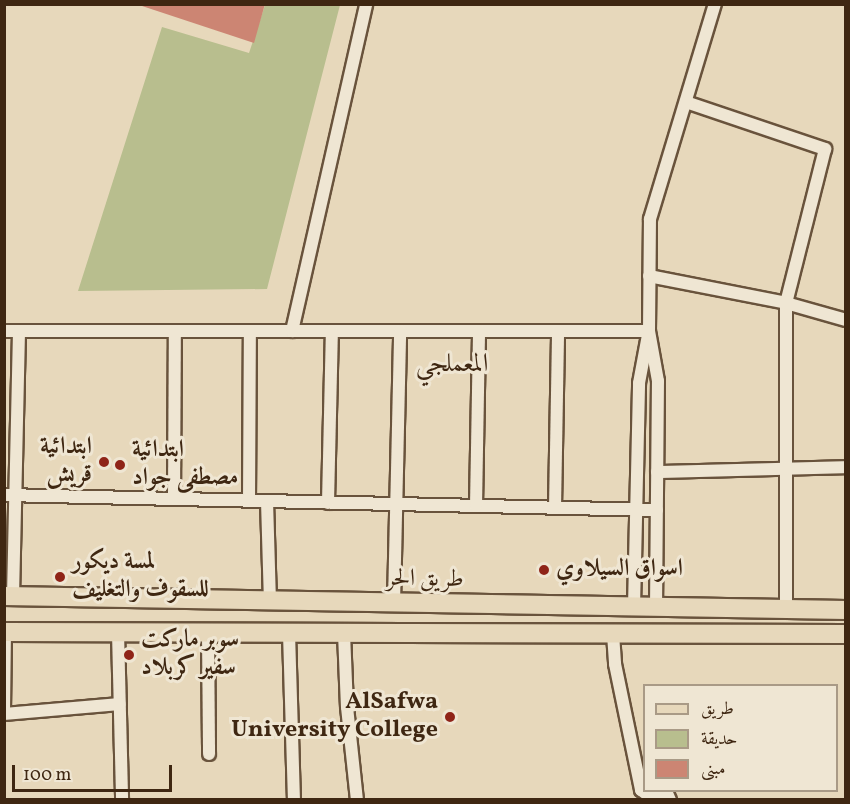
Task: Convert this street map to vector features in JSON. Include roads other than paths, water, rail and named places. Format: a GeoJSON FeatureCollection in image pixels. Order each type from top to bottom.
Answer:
{"type":"FeatureCollection","features":[{"type":"Feature","properties":{"kind":"main road","name":"طريق الحر"},"geometry":{"type":"LineString","coordinates":[[9,596],[208,602],[846,610]]}},
{"type":"Feature","properties":{"kind":"main road"},"geometry":{"type":"LineString","coordinates":[[176,601],[184,616],[178,633]]}},
{"type":"Feature","properties":{"kind":"main road"},"geometry":{"type":"LineString","coordinates":[[206,633],[198,616],[208,602]]}},
{"type":"Feature","properties":{"kind":"main road"},"geometry":{"type":"LineString","coordinates":[[755,609],[761,621],[757,634]]}},
{"type":"Feature","properties":{"kind":"main road"},"geometry":{"type":"LineString","coordinates":[[782,634],[779,621],[786,610]]}},
{"type":"Feature","properties":{"kind":"main road"},"geometry":{"type":"LineString","coordinates":[[5,632],[846,634]]}},
{"type":"Feature","properties":{"kind":"street"},"geometry":{"type":"LineString","coordinates":[[292,331],[366,4]]}},
{"type":"Feature","properties":{"kind":"street"},"geometry":{"type":"LineString","coordinates":[[656,608],[658,381],[649,331],[650,219],[715,4]]}},
{"type":"Feature","properties":{"kind":"street"},"geometry":{"type":"LineString","coordinates":[[686,102],[825,149],[786,303],[786,610]]}},
{"type":"Feature","properties":{"kind":"street"},"geometry":{"type":"LineString","coordinates":[[648,276],[786,303],[846,320]]}},
{"type":"Feature","properties":{"kind":"street"},"geometry":{"type":"LineString","coordinates":[[4,331],[649,331]]}},
{"type":"Feature","properties":{"kind":"street"},"geometry":{"type":"LineString","coordinates":[[9,596],[10,495],[19,331]]}},
{"type":"Feature","properties":{"kind":"street"},"geometry":{"type":"LineString","coordinates":[[174,499],[175,331]]}},
{"type":"Feature","properties":{"kind":"street"},"geometry":{"type":"LineString","coordinates":[[249,501],[250,331]]}},
{"type":"Feature","properties":{"kind":"street"},"geometry":{"type":"LineString","coordinates":[[328,502],[332,331]]}},
{"type":"Feature","properties":{"kind":"street"},"geometry":{"type":"LineString","coordinates":[[394,603],[398,504],[400,331]]}},
{"type":"Feature","properties":{"kind":"street"},"geometry":{"type":"LineString","coordinates":[[476,506],[479,331]]}},
{"type":"Feature","properties":{"kind":"street"},"geometry":{"type":"LineString","coordinates":[[555,508],[558,331]]}},
{"type":"Feature","properties":{"kind":"street"},"geometry":{"type":"LineString","coordinates":[[634,607],[640,372],[649,331]]}},
{"type":"Feature","properties":{"kind":"street"},"geometry":{"type":"LineString","coordinates":[[657,472],[846,467]]}},
{"type":"Feature","properties":{"kind":"street"},"geometry":{"type":"LineString","coordinates":[[10,495],[657,510]]}},
{"type":"Feature","properties":{"kind":"street"},"geometry":{"type":"LineString","coordinates":[[267,501],[270,602]]}},
{"type":"Feature","properties":{"kind":"street"},"geometry":{"type":"LineString","coordinates":[[5,632],[4,712],[120,704]]}},
{"type":"Feature","properties":{"kind":"street"},"geometry":{"type":"LineString","coordinates":[[118,632],[122,800]]}},
{"type":"Feature","properties":{"kind":"street"},"geometry":{"type":"LineString","coordinates":[[206,633],[209,754]]}},
{"type":"Feature","properties":{"kind":"street"},"geometry":{"type":"LineString","coordinates":[[289,633],[294,800]]}},
{"type":"Feature","properties":{"kind":"street"},"geometry":{"type":"LineString","coordinates":[[344,633],[347,707],[357,800]]}},
{"type":"Feature","properties":{"kind":"street"},"geometry":{"type":"LineString","coordinates":[[614,634],[615,664],[643,791]]}},
{"type":"Feature","properties":{"kind":"street"},"geometry":{"type":"LineString","coordinates":[[644,792],[648,795],[667,793],[670,800]]}},
{"type":"Feature","properties":{"kind":"place","name":"ابتدائية قريش"},"geometry":{"type":"Point","coordinates":[104,462]}},
{"type":"Feature","properties":{"kind":"place","name":"ابتدائية مصطفى جواد"},"geometry":{"type":"Point","coordinates":[120,465]}},
{"type":"Feature","properties":{"kind":"place","name":"اسواق السيلاوي"},"geometry":{"type":"Point","coordinates":[544,570]}},
{"type":"Feature","properties":{"kind":"place","name":"لمسة ديكور للسقوف والتغليف"},"geometry":{"type":"Point","coordinates":[60,577]}},
{"type":"Feature","properties":{"kind":"place","name":"سوبر ماركت سفير كربلاد"},"geometry":{"type":"Point","coordinates":[129,655]}},
{"type":"Feature","properties":{"kind":"place","name":"AlSafwa University College"},"geometry":{"type":"Point","coordinates":[450,717]}},
{"type":"Feature","properties":{"kind":"district","name":"المعملجي"},"geometry":{"type":"Point","coordinates":[452,365]}}]}
